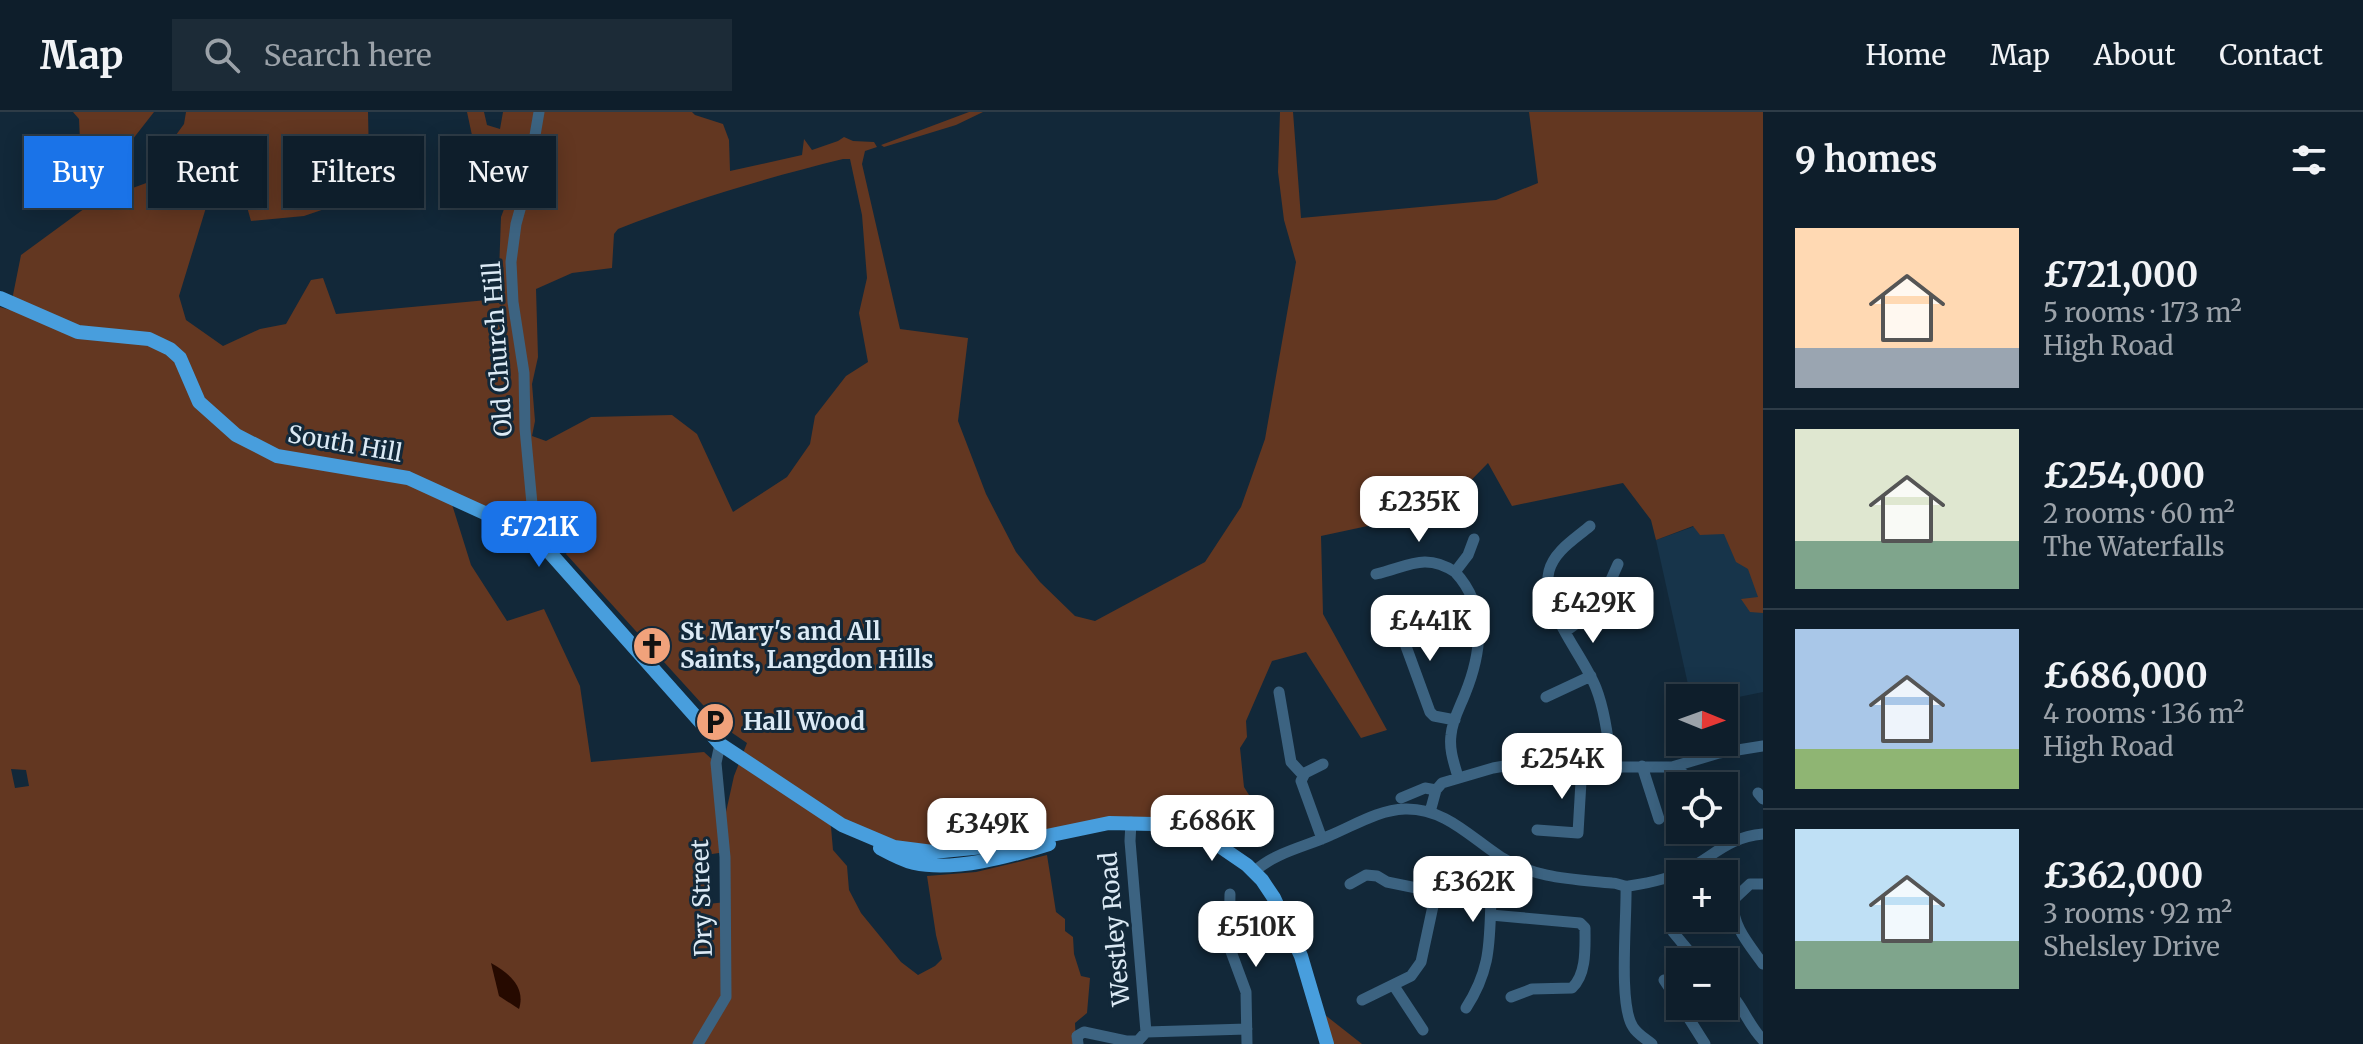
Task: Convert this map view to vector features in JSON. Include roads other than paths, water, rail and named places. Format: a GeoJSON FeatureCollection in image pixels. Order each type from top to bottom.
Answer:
{"type":"FeatureCollection","features":[{"type":"Feature","properties":{"kind":"main road","name":"South Hill"},"geometry":{"type":"LineString","coordinates":[[0,298],[78,332],[149,339],[170,349],[180,358],[199,402],[236,435],[277,456],[408,478],[535,536]]}},
{"type":"Feature","properties":{"kind":"main road"},"geometry":{"type":"LineString","coordinates":[[535,536],[720,744],[851,829],[894,847],[945,852],[1003,845],[1109,823],[1131,822],[1185,830],[1226,850],[1255,871],[1274,898],[1294,938],[1327,1044]]}},
{"type":"Feature","properties":{"kind":"street","name":"Old Church Hill"},"geometry":{"type":"LineString","coordinates":[[535,536],[525,429],[524,373],[513,302],[511,262],[539,112]]}},
{"type":"Feature","properties":{"kind":"street"},"geometry":{"type":"LineString","coordinates":[[1590,526],[1560,552],[1550,570],[1549,596],[1591,676],[1600,700],[1611,767]]}},
{"type":"Feature","properties":{"kind":"street"},"geometry":{"type":"LineString","coordinates":[[1455,572],[1468,555],[1474,539]]}},
{"type":"Feature","properties":{"kind":"street"},"geometry":{"type":"LineString","coordinates":[[1376,574],[1423,561],[1443,565],[1455,572],[1473,596],[1480,631],[1471,677],[1455,720],[1451,746],[1458,777]]}},
{"type":"Feature","properties":{"kind":"street"},"geometry":{"type":"LineString","coordinates":[[1611,598],[1610,582],[1618,564]]}},
{"type":"Feature","properties":{"kind":"street"},"geometry":{"type":"LineString","coordinates":[[1566,631],[1611,598],[1627,601],[1640,620]]}},
{"type":"Feature","properties":{"kind":"street"},"geometry":{"type":"LineString","coordinates":[[1396,619],[1430,712],[1434,716],[1455,720]]}},
{"type":"Feature","properties":{"kind":"street"},"geometry":{"type":"LineString","coordinates":[[1546,697],[1591,676]]}},
{"type":"Feature","properties":{"kind":"street"},"geometry":{"type":"LineString","coordinates":[[1279,692],[1291,762],[1303,775],[1302,788],[1322,839]]}},
{"type":"Feature","properties":{"kind":"street","name":"Dry Street"},"geometry":{"type":"LineString","coordinates":[[698,1044],[726,997],[725,857],[716,763],[720,744]]}},
{"type":"Feature","properties":{"kind":"street"},"geometry":{"type":"LineString","coordinates":[[1430,812],[1436,790],[1442,783],[1516,764],[1672,767],[1719,753],[1763,746]]}},
{"type":"Feature","properties":{"kind":"street"},"geometry":{"type":"LineString","coordinates":[[1303,775],[1323,764]]}},
{"type":"Feature","properties":{"kind":"street"},"geometry":{"type":"LineString","coordinates":[[1537,830],[1578,833],[1582,764]]}},
{"type":"Feature","properties":{"kind":"street"},"geometry":{"type":"LineString","coordinates":[[1642,766],[1659,819]]}},
{"type":"Feature","properties":{"kind":"street"},"geometry":{"type":"LineString","coordinates":[[1672,767],[1680,772]]}},
{"type":"Feature","properties":{"kind":"street"},"geometry":{"type":"LineString","coordinates":[[1401,798],[1425,788],[1436,790]]}},
{"type":"Feature","properties":{"kind":"street"},"geometry":{"type":"LineString","coordinates":[[1255,871],[1275,857],[1383,813],[1410,809],[1430,812],[1457,824],[1504,859],[1531,871],[1552,877],[1615,883],[1626,887],[1673,877],[1734,840],[1763,834]]}},
{"type":"Feature","properties":{"kind":"street","name":"Westley Road"},"geometry":{"type":"LineString","coordinates":[[1131,822],[1130,845],[1146,1032]]}},
{"type":"Feature","properties":{"kind":"street"},"geometry":{"type":"LineString","coordinates":[[1466,1008],[1476,993],[1488,960],[1492,892],[1496,872],[1504,859]]}},
{"type":"Feature","properties":{"kind":"street"},"geometry":{"type":"LineString","coordinates":[[1350,884],[1366,875],[1436,892],[1492,892]]}},
{"type":"Feature","properties":{"kind":"street"},"geometry":{"type":"LineString","coordinates":[[1763,884],[1750,884],[1733,900],[1733,914],[1737,926],[1763,964]]}},
{"type":"Feature","properties":{"kind":"street"},"geometry":{"type":"LineString","coordinates":[[1626,887],[1628,1010],[1634,1029],[1652,1044]]}},
{"type":"Feature","properties":{"kind":"street"},"geometry":{"type":"LineString","coordinates":[[1362,1000],[1411,976],[1421,962],[1436,892]]}},
{"type":"Feature","properties":{"kind":"street"},"geometry":{"type":"LineString","coordinates":[[1230,894],[1229,946],[1246,992],[1247,1044]]}},
{"type":"Feature","properties":{"kind":"street"},"geometry":{"type":"LineString","coordinates":[[1491,915],[1580,923],[1585,928],[1585,953],[1578,983],[1572,988],[1532,989],[1511,997]]}},
{"type":"Feature","properties":{"kind":"street"},"geometry":{"type":"LineString","coordinates":[[1673,932],[1686,948]]}},
{"type":"Feature","properties":{"kind":"street"},"geometry":{"type":"LineString","coordinates":[[1394,986],[1423,1030]]}},
{"type":"Feature","properties":{"kind":"street"},"geometry":{"type":"LineString","coordinates":[[1738,1001],[1763,1040]]}},
{"type":"Feature","properties":{"kind":"street"},"geometry":{"type":"LineString","coordinates":[[1690,1020],[1705,1044]]}},
{"type":"Feature","properties":{"kind":"street"},"geometry":{"type":"LineString","coordinates":[[1078,1044],[1077,1036],[1084,1032],[1138,1041],[1146,1032],[1247,1029]]}},
{"type":"Feature","properties":{"kind":"place","name":"St Mary's and All Saints, Langdon Hills"},"geometry":{"type":"Point","coordinates":[652,646]}},
{"type":"Feature","properties":{"kind":"place","name":"Hall Wood"},"geometry":{"type":"Point","coordinates":[715,722]}}]}
